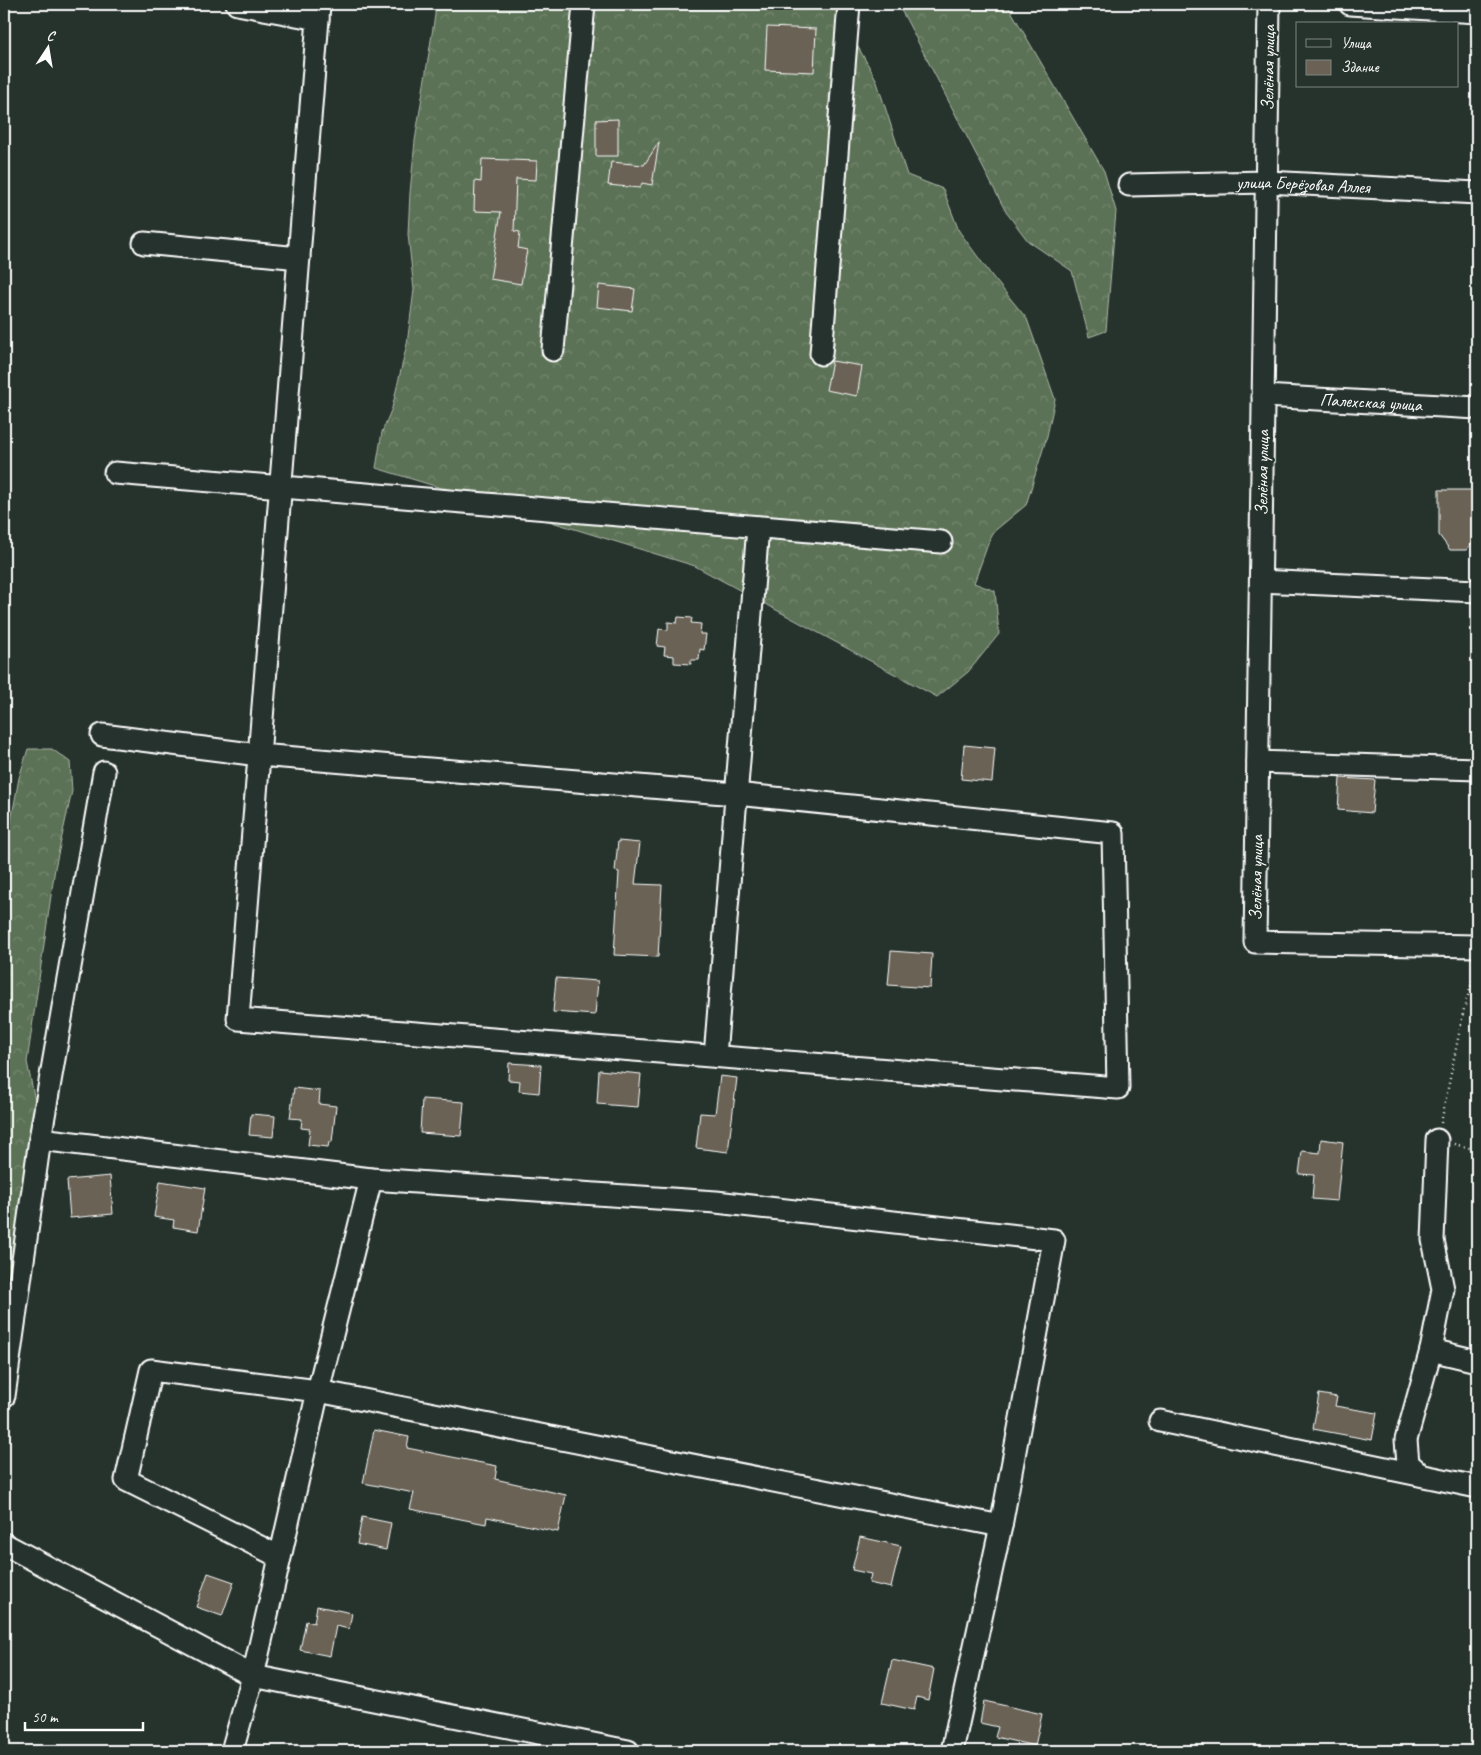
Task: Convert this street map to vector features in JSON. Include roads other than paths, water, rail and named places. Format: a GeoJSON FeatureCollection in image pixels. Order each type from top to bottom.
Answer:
{"type":"FeatureCollection","features":[{"type":"Feature","properties":{"kind":"street"},"geometry":{"type":"LineString","coordinates":[[102,736],[259,754],[736,794],[1113,832],[1118,1088],[238,1019],[259,754],[280,487],[319,11],[237,4]]}},
{"type":"Feature","properties":{"kind":"street"},"geometry":{"type":"LineString","coordinates":[[553,350],[584,4]]}},
{"type":"Feature","properties":{"kind":"street"},"geometry":{"type":"LineString","coordinates":[[821,354],[849,4]]}},
{"type":"Feature","properties":{"kind":"street","name":"Зелёная улица"},"geometry":{"type":"LineString","coordinates":[[1269,4],[1256,942],[1477,946]]}},
{"type":"Feature","properties":{"kind":"street"},"geometry":{"type":"LineString","coordinates":[[1350,4],[1477,12]]}},
{"type":"Feature","properties":{"kind":"street","name":"улица Берёзовая Аллея"},"geometry":{"type":"LineString","coordinates":[[1129,185],[1267,182],[1477,193]]}},
{"type":"Feature","properties":{"kind":"street"},"geometry":{"type":"LineString","coordinates":[[144,243],[299,258]]}},
{"type":"Feature","properties":{"kind":"street","name":"Палехская улица"},"geometry":{"type":"LineString","coordinates":[[1263,396],[1477,408]]}},
{"type":"Feature","properties":{"kind":"street"},"geometry":{"type":"LineString","coordinates":[[115,473],[942,542]]}},
{"type":"Feature","properties":{"kind":"street"},"geometry":{"type":"LineString","coordinates":[[715,1056],[758,527]]}},
{"type":"Feature","properties":{"kind":"street"},"geometry":{"type":"LineString","coordinates":[[1261,581],[1477,591]]}},
{"type":"Feature","properties":{"kind":"street"},"geometry":{"type":"LineString","coordinates":[[1258,762],[1477,769]]}},
{"type":"Feature","properties":{"kind":"street"},"geometry":{"type":"LineString","coordinates":[[4,1396],[40,1139],[104,772]]}},
{"type":"Feature","properties":{"kind":"street"},"geometry":{"type":"LineString","coordinates":[[40,1139],[370,1179],[716,1202],[1054,1240],[1001,1526],[952,1751]]}},
{"type":"Feature","properties":{"kind":"street"},"geometry":{"type":"LineString","coordinates":[[1421,1475],[1408,1463],[1406,1440],[1431,1350],[1443,1289],[1433,1240],[1437,1140]]}},
{"type":"Feature","properties":{"kind":"street"},"geometry":{"type":"LineString","coordinates":[[232,1751],[253,1676],[318,1391],[370,1179]]}},
{"type":"Feature","properties":{"kind":"street"},"geometry":{"type":"LineString","coordinates":[[1431,1350],[1477,1361]]}},
{"type":"Feature","properties":{"kind":"street"},"geometry":{"type":"LineString","coordinates":[[280,1557],[126,1480],[151,1370],[318,1391],[1001,1526]]}},
{"type":"Feature","properties":{"kind":"street"},"geometry":{"type":"LineString","coordinates":[[1160,1421],[1477,1487]]}},
{"type":"Feature","properties":{"kind":"street"},"geometry":{"type":"LineString","coordinates":[[4,1544],[253,1676],[628,1751]]}}]}
